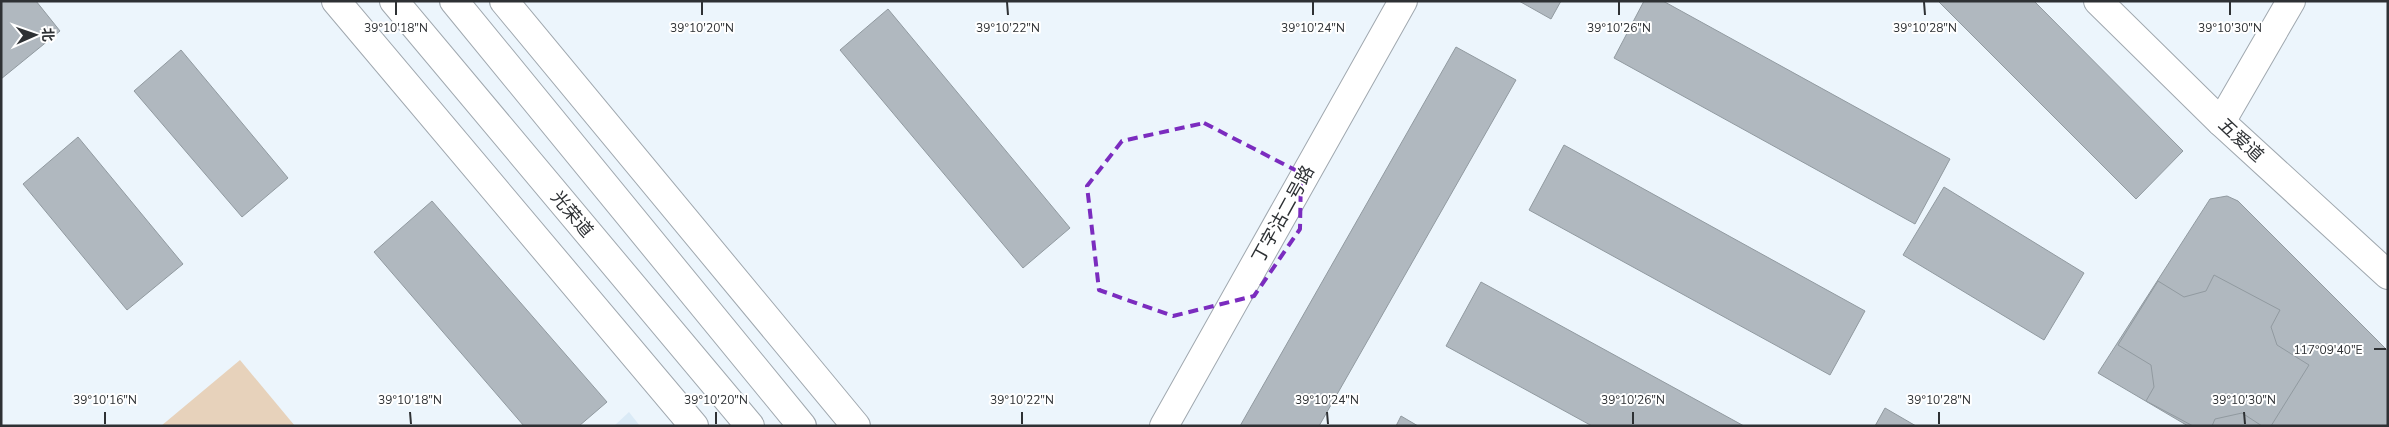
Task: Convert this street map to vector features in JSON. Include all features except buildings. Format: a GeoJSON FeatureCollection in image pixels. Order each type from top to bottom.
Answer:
{"type":"FeatureCollection","features":[{"type":"Feature","properties":{"kind":"main road"},"geometry":{"type":"LineString","coordinates":[[336,1],[694,426]]}},
{"type":"Feature","properties":{"kind":"main road","name":"光荣道"},"geometry":{"type":"LineString","coordinates":[[394,1],[750,426]]}},
{"type":"Feature","properties":{"kind":"main road"},"geometry":{"type":"LineString","coordinates":[[454,1],[802,426]]}},
{"type":"Feature","properties":{"kind":"main road"},"geometry":{"type":"LineString","coordinates":[[504,1],[856,426]]}},
{"type":"Feature","properties":{"kind":"main road","name":"丁字沽二号路"},"geometry":{"type":"LineString","coordinates":[[1164,426],[1403,1]]}},
{"type":"Feature","properties":{"kind":"main road","name":"五爱道"},"geometry":{"type":"LineString","coordinates":[[2098,1],[2221,122],[2388,275]]}},
{"type":"Feature","properties":{"kind":"main road"},"geometry":{"type":"LineString","coordinates":[[2221,122],[2291,1]]}},
{"type":"Feature","properties":{"kind":"highlighted area"},"geometry":{"type":"Polygon","coordinates":[[[1204,123],[1301,173],[1300,229],[1254,296],[1173,316],[1099,290],[1087,186],[1122,141],[1204,123]]]}},
{"type":"Feature","properties":{"kind":"shaded area"},"geometry":{"type":"Polygon","coordinates":[[[240,360],[295,426],[161,426],[240,360]]]}},
{"type":"Feature","properties":{"kind":"shaded area"},"geometry":{"type":"Polygon","coordinates":[[[629,412],[640,426],[614,426],[629,412]]]}}]}
